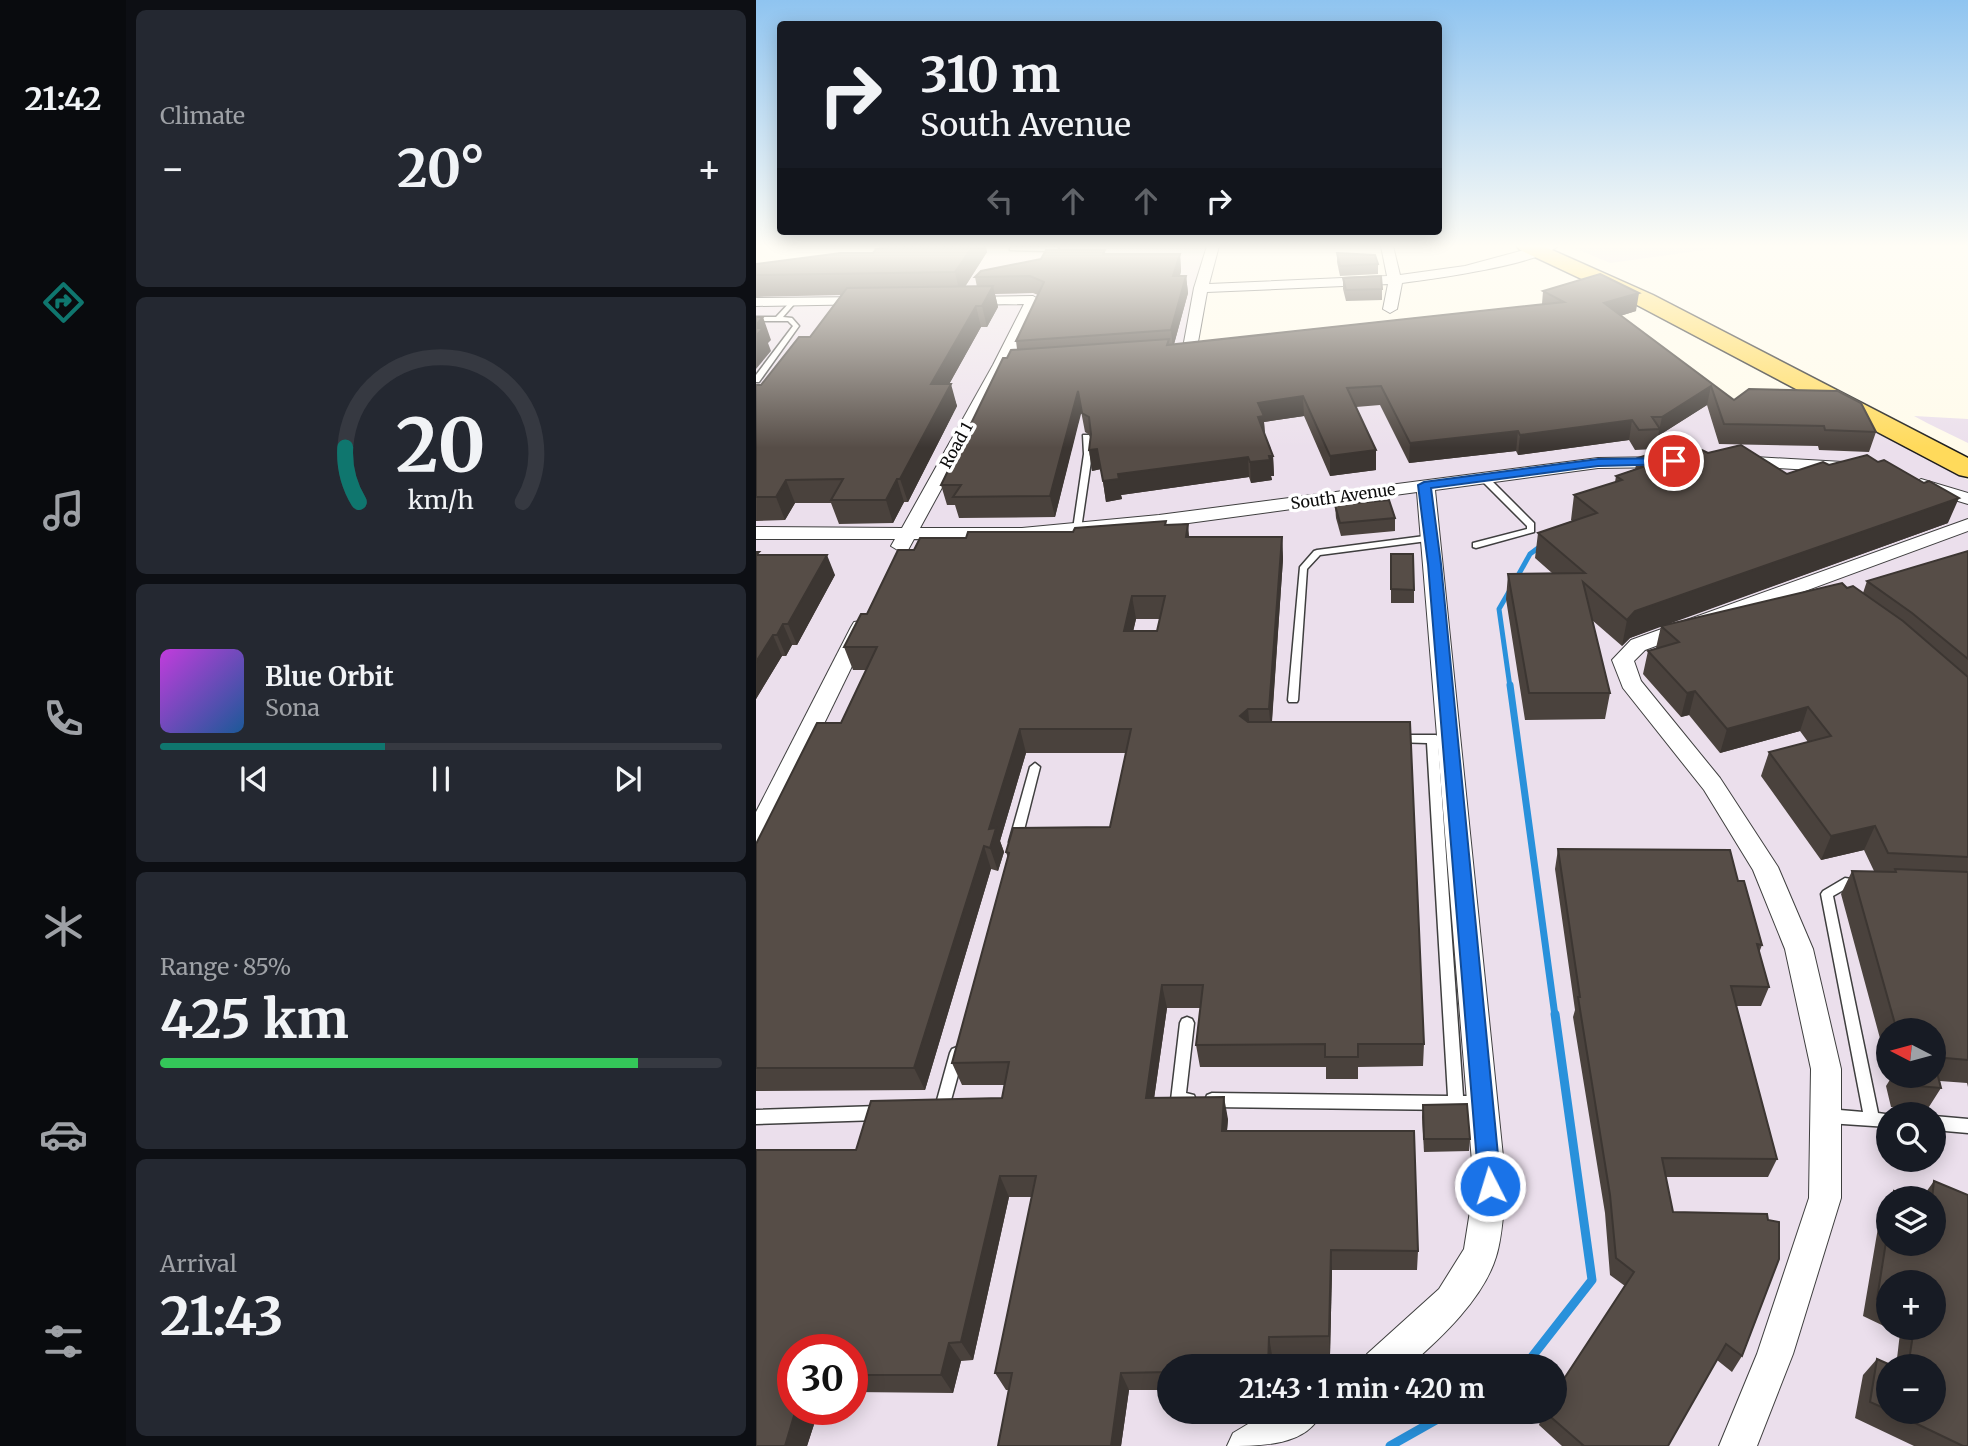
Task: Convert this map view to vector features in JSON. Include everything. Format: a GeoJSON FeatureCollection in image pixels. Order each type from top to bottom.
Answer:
{"type":"FeatureCollection","features":[{"type":"Feature","properties":{"kind":"main road"},"geometry":{"type":"LineString","coordinates":[[1671,313],[1968,469]]}},
{"type":"Feature","properties":{"kind":"main road"},"geometry":{"type":"LineString","coordinates":[[1695,313],[1968,453]]}},
{"type":"Feature","properties":{"kind":"street","name":"Road 1"},"geometry":{"type":"LineString","coordinates":[[889,570],[906,534],[1007,365],[1028,313]]}},
{"type":"Feature","properties":{"kind":"street"},"geometry":{"type":"LineString","coordinates":[[1188,353],[1196,313]]}},
{"type":"Feature","properties":{"kind":"street","name":"South Avenue"},"geometry":{"type":"LineString","coordinates":[[756,533],[1022,534],[1159,521],[1598,463],[1687,461]]}},
{"type":"Feature","properties":{"kind":"street"},"geometry":{"type":"LineString","coordinates":[[1725,461],[1864,470]]}},
{"type":"Feature","properties":{"kind":"street"},"geometry":{"type":"LineString","coordinates":[[1900,479],[1968,499]]}},
{"type":"Feature","properties":{"kind":"street"},"geometry":{"type":"LineString","coordinates":[[1396,1354],[1451,1301],[1480,1255],[1490,1186],[1469,1103],[1441,739],[1432,538],[1424,485]]}},
{"type":"Feature","properties":{"kind":"street"},"geometry":{"type":"LineString","coordinates":[[1745,1443],[1825,1198],[1826,1069],[1799,949],[1765,867],[1712,785],[1631,683],[1623,660],[1638,645],[1823,584],[1968,525]]}},
{"type":"Feature","properties":{"kind":"street"},"geometry":{"type":"LineString","coordinates":[[756,837],[872,606]]}},
{"type":"Feature","properties":{"kind":"street"},"geometry":{"type":"LineString","coordinates":[[1246,1446],[1284,1424]]}},
{"type":"Feature","properties":{"kind":"lane"},"geometry":{"type":"LineString","coordinates":[[778,319],[783,313]]}},
{"type":"Feature","properties":{"kind":"lane"},"geometry":{"type":"LineString","coordinates":[[756,319],[790,319],[796,326],[756,380]]}},
{"type":"Feature","properties":{"kind":"lane"},"geometry":{"type":"LineString","coordinates":[[1077,529],[1088,454],[1086,437]]}},
{"type":"Feature","properties":{"kind":"lane"},"geometry":{"type":"LineString","coordinates":[[1476,545],[1531,530],[1531,525],[1484,478]]}},
{"type":"Feature","properties":{"kind":"lane"},"geometry":{"type":"LineString","coordinates":[[1293,700],[1303,569],[1317,553],[1432,538]]}},
{"type":"Feature","properties":{"kind":"lane"},"geometry":{"type":"LineString","coordinates":[[1390,739],[1441,739]]}},
{"type":"Feature","properties":{"kind":"lane"},"geometry":{"type":"LineString","coordinates":[[1010,860],[1035,767]]}},
{"type":"Feature","properties":{"kind":"lane"},"geometry":{"type":"LineString","coordinates":[[1872,884],[1845,884],[1828,894],[1872,1119]]}},
{"type":"Feature","properties":{"kind":"lane"},"geometry":{"type":"LineString","coordinates":[[1187,1023],[1178,1100],[1469,1103]]}},
{"type":"Feature","properties":{"kind":"lane"},"geometry":{"type":"LineString","coordinates":[[941,1111],[959,1045]]}},
{"type":"Feature","properties":{"kind":"lane"},"geometry":{"type":"LineString","coordinates":[[756,1117],[888,1113]]}},
{"type":"Feature","properties":{"kind":"lane"},"geometry":{"type":"LineString","coordinates":[[1826,1115],[1876,1119]]}},
{"type":"Feature","properties":{"kind":"lane"},"geometry":{"type":"LineString","coordinates":[[1946,1124],[1968,1126]]}},
{"type":"Feature","properties":{"kind":"shaded area"},"geometry":{"type":"Polygon","coordinates":[[[756,313],[1197,313],[1188,349],[1718,404],[1837,411],[1968,480],[1968,1446],[756,1446],[756,313]]]}},
{"type":"Feature","properties":{"kind":"shaded area"},"geometry":{"type":"Polygon","coordinates":[[[1914,416],[1968,419],[1968,443],[1929,424],[1914,416]]]}},
{"type":"Feature","properties":{"kind":"building"},"geometry":{"type":"Polygon","coordinates":[[[828,313],[972,313],[931,384],[951,384],[886,500],[831,500],[843,479],[786,480],[776,497],[756,497],[756,385],[761,385],[799,337],[810,337],[828,313]]]}},
{"type":"Feature","properties":{"kind":"building"},"geometry":{"type":"Polygon","coordinates":[[[1029,313],[1176,313],[1171,330],[1016,341],[1029,313]]]}},
{"type":"Feature","properties":{"kind":"building"},"geometry":{"type":"Polygon","coordinates":[[[1458,313],[1618,313],[1734,400],[1749,389],[1838,391],[1861,403],[1876,432],[1825,430],[1824,426],[1724,424],[1711,386],[1662,417],[1652,417],[1660,429],[1639,430],[1632,420],[1520,435],[1518,431],[1410,443],[1381,386],[1347,388],[1376,450],[1330,456],[1303,396],[1258,403],[1264,416],[1258,417],[1273,456],[1269,456],[1270,460],[1250,462],[1248,457],[1118,474],[1119,479],[1103,481],[1097,449],[1089,450],[1089,417],[1082,413],[1078,391],[1050,496],[953,497],[961,485],[941,485],[1003,358],[1007,358],[1011,350],[1169,339],[1167,345],[1458,313]]]}},
{"type":"Feature","properties":{"kind":"building"},"geometry":{"type":"Polygon","coordinates":[[[1741,445],[1787,474],[1823,462],[1829,465],[1867,455],[1878,462],[1884,460],[1924,483],[1929,481],[1959,498],[1635,611],[1627,620],[1583,582],[1610,693],[1529,693],[1508,574],[1585,573],[1538,533],[1597,513],[1574,495],[1622,480],[1616,476],[1643,467],[1637,463],[1643,461],[1638,458],[1664,449],[1677,458],[1702,450],[1708,453],[1741,445]]]}},
{"type":"Feature","properties":{"kind":"building"},"geometry":{"type":"Polygon","coordinates":[[[1389,500],[1395,518],[1340,523],[1335,505],[1389,500]]]}},
{"type":"Feature","properties":{"kind":"building"},"geometry":{"type":"Polygon","coordinates":[[[1166,521],[1165,525],[1188,524],[1186,537],[1282,537],[1269,709],[1248,709],[1240,716],[1248,722],[1410,722],[1424,1044],[1358,1044],[1358,1057],[1325,1057],[1325,1044],[1196,1045],[1203,985],[1162,985],[1146,1098],[1224,1097],[1222,1131],[1414,1131],[1418,1251],[1331,1250],[1329,1336],[1269,1337],[1268,1354],[1157,1354],[1157,1372],[1121,1373],[1111,1446],[998,1446],[1012,1373],[995,1373],[1036,1176],[1000,1176],[961,1342],[949,1343],[941,1375],[868,1375],[868,1334],[777,1334],[777,1425],[791,1425],[785,1446],[756,1446],[756,1150],[856,1150],[871,1101],[1002,1098],[1009,1062],[952,1063],[1009,853],[1006,852],[1013,828],[1110,827],[1131,729],[1020,729],[989,829],[996,828],[990,848],[984,846],[914,1068],[756,1068],[756,844],[817,723],[841,723],[877,647],[844,647],[861,614],[867,614],[898,550],[914,550],[920,538],[966,538],[968,532],[1073,532],[1075,528],[1166,521]],[[1132,596],[1124,631],[1157,631],[1165,596],[1132,596]]]}},
{"type":"Feature","properties":{"kind":"building"},"geometry":{"type":"Polygon","coordinates":[[[1968,551],[1968,659],[1912,613],[1867,581],[1968,551]]]}},
{"type":"Feature","properties":{"kind":"building"},"geometry":{"type":"Polygon","coordinates":[[[1391,554],[1413,554],[1414,590],[1391,589],[1391,554]]]}},
{"type":"Feature","properties":{"kind":"building"},"geometry":{"type":"Polygon","coordinates":[[[756,555],[827,555],[788,624],[783,624],[777,635],[773,635],[756,662],[756,555]]]}},
{"type":"Feature","properties":{"kind":"building"},"geometry":{"type":"Polygon","coordinates":[[[1842,583],[1847,588],[1853,586],[1903,621],[1968,677],[1968,857],[1888,853],[1875,826],[1831,836],[1769,752],[1831,736],[1808,707],[1727,729],[1695,691],[1687,693],[1648,651],[1679,642],[1661,626],[1842,583]]]}},
{"type":"Feature","properties":{"kind":"building"},"geometry":{"type":"Polygon","coordinates":[[[1558,849],[1730,850],[1738,881],[1744,881],[1762,945],[1757,944],[1769,987],[1731,986],[1777,1159],[1662,1158],[1673,1212],[1767,1214],[1768,1220],[1779,1222],[1779,1259],[1742,1356],[1726,1344],[1668,1446],[1582,1446],[1559,1424],[1567,1424],[1567,1374],[1634,1272],[1616,1258],[1610,1195],[1558,849]]]}},
{"type":"Feature","properties":{"kind":"building"},"geometry":{"type":"Polygon","coordinates":[[[1895,869],[1968,872],[1968,1060],[1946,1058],[1946,1018],[1893,1018],[1852,871],[1896,872],[1895,869]]]}},
{"type":"Feature","properties":{"kind":"building"},"geometry":{"type":"Polygon","coordinates":[[[1467,1104],[1470,1139],[1424,1139],[1423,1105],[1467,1104]]]}},
{"type":"Feature","properties":{"kind":"building"},"geometry":{"type":"Polygon","coordinates":[[[1934,1181],[1968,1195],[1968,1446],[1917,1424],[1946,1424],[1946,1354],[1910,1354],[1912,1340],[1946,1340],[1946,1270],[1882,1270],[1884,1256],[1946,1256],[1946,1186],[1933,1186],[1934,1181]]]}},
{"type":"Feature","properties":{"kind":"building"},"geometry":{"type":"Polygon","coordinates":[[[1876,1365],[1876,1405],[1870,1402],[1876,1365]]]}},
{"type":"Feature","properties":{"kind":"waterway"},"geometry":{"type":"LineString","coordinates":[[1515,581],[1530,554],[1542,545]]}},
{"type":"Feature","properties":{"kind":"waterway"},"geometry":{"type":"LineString","coordinates":[[1510,590],[1499,609],[1510,687]]}},
{"type":"Feature","properties":{"kind":"waterway"},"geometry":{"type":"LineString","coordinates":[[1510,685],[1555,1016]]}},
{"type":"Feature","properties":{"kind":"waterway"},"geometry":{"type":"LineString","coordinates":[[1534,1354],[1592,1280],[1555,1014]]}},
{"type":"Feature","properties":{"kind":"waterway"},"geometry":{"type":"LineString","coordinates":[[1390,1446],[1429,1424]]}},
{"type":"Feature","properties":{"kind":"route"},"geometry":{"type":"LineString","coordinates":[[1490,1186],[1432,538],[1424,485],[1598,463],[1674,461]]}}]}
